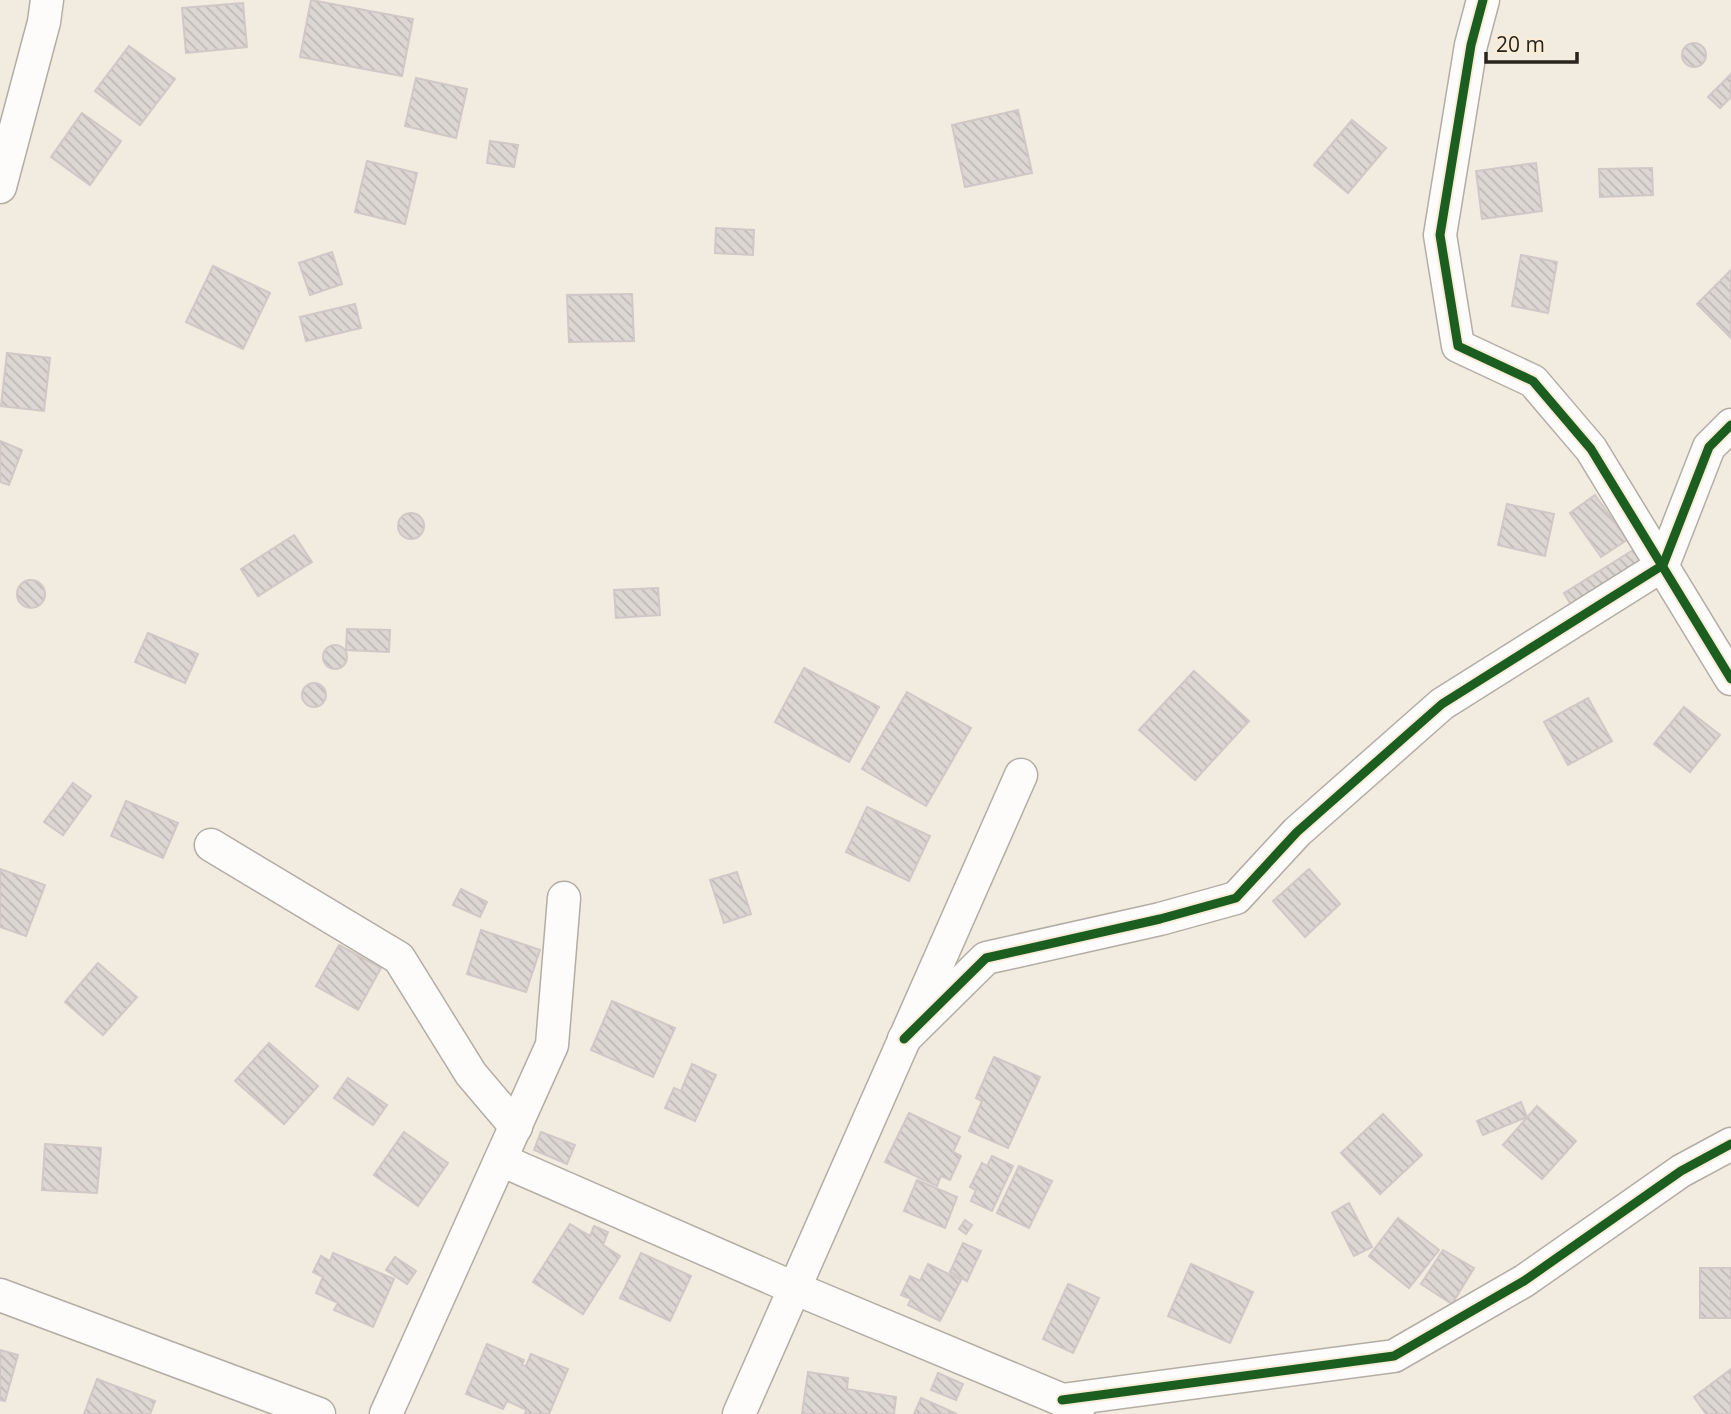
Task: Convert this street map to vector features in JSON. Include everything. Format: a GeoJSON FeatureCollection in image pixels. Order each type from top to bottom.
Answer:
{"type":"FeatureCollection","features":[{"type":"Feature","properties":{"kind":"street"},"geometry":{"type":"LineString","coordinates":[[0,187],[44,22],[47,0]]}},
{"type":"Feature","properties":{"kind":"street"},"geometry":{"type":"LineString","coordinates":[[1483,0],[1471,45],[1440,235],[1458,346],[1533,381],[1591,449],[1731,678]]}},
{"type":"Feature","properties":{"kind":"street"},"geometry":{"type":"LineString","coordinates":[[904,1039],[986,958],[1160,919],[1236,898],[1297,832],[1442,704],[1663,565],[1709,447],[1731,425]]}},
{"type":"Feature","properties":{"kind":"street"},"geometry":{"type":"LineString","coordinates":[[739,1414],[1021,775]]}},
{"type":"Feature","properties":{"kind":"street"},"geometry":{"type":"LineString","coordinates":[[211,845],[400,958],[471,1074],[516,1127]]}},
{"type":"Feature","properties":{"kind":"street"},"geometry":{"type":"LineString","coordinates":[[386,1414],[552,1045],[564,898]]}},
{"type":"Feature","properties":{"kind":"street"},"geometry":{"type":"LineString","coordinates":[[1062,1400],[1394,1356],[1524,1281],[1681,1171],[1731,1144]]}},
{"type":"Feature","properties":{"kind":"street"},"geometry":{"type":"LineString","coordinates":[[501,1160],[794,1288],[1094,1414]]}},
{"type":"Feature","properties":{"kind":"street"},"geometry":{"type":"LineString","coordinates":[[0,1295],[319,1414]]}},
{"type":"Feature","properties":{"kind":"building"},"geometry":{"type":"Polygon","coordinates":[[[311,0],[413,19],[402,76],[300,57],[311,0]]]}},
{"type":"Feature","properties":{"kind":"building"},"geometry":{"type":"Polygon","coordinates":[[[243,3],[247,47],[186,53],[182,8],[243,3]]]}},
{"type":"Feature","properties":{"kind":"building"},"geometry":{"type":"Polygon","coordinates":[[[1694,43],[1703,46],[1706,55],[1703,64],[1694,67],[1685,64],[1682,55],[1685,46],[1694,43]]]}},
{"type":"Feature","properties":{"kind":"building"},"geometry":{"type":"Polygon","coordinates":[[[129,46],[175,79],[140,125],[95,91],[129,46]]]}},
{"type":"Feature","properties":{"kind":"building"},"geometry":{"type":"Polygon","coordinates":[[[1731,74],[1731,97],[1720,108],[1708,97],[1731,74]]]}},
{"type":"Feature","properties":{"kind":"building"},"geometry":{"type":"Polygon","coordinates":[[[416,78],[467,89],[456,138],[405,126],[416,78]]]}},
{"type":"Feature","properties":{"kind":"building"},"geometry":{"type":"Polygon","coordinates":[[[1018,110],[1032,173],[965,187],[952,125],[1018,110]]]}},
{"type":"Feature","properties":{"kind":"building"},"geometry":{"type":"Polygon","coordinates":[[[82,113],[121,141],[90,185],[51,157],[82,113]]]}},
{"type":"Feature","properties":{"kind":"building"},"geometry":{"type":"Polygon","coordinates":[[[1352,120],[1386,148],[1348,193],[1314,165],[1352,120]]]}},
{"type":"Feature","properties":{"kind":"building"},"geometry":{"type":"Polygon","coordinates":[[[490,141],[518,145],[514,167],[487,163],[490,141]]]}},
{"type":"Feature","properties":{"kind":"building"},"geometry":{"type":"Polygon","coordinates":[[[367,161],[417,173],[405,224],[355,212],[367,161]]]}},
{"type":"Feature","properties":{"kind":"building"},"geometry":{"type":"Polygon","coordinates":[[[1536,163],[1542,211],[1482,219],[1476,171],[1536,163]]]}},
{"type":"Feature","properties":{"kind":"building"},"geometry":{"type":"Polygon","coordinates":[[[1652,168],[1653,195],[1600,197],[1599,169],[1652,168]]]}},
{"type":"Feature","properties":{"kind":"building"},"geometry":{"type":"Polygon","coordinates":[[[716,228],[754,230],[753,255],[715,253],[716,228]]]}},
{"type":"Feature","properties":{"kind":"building"},"geometry":{"type":"Polygon","coordinates":[[[332,252],[342,284],[310,295],[299,263],[332,252]]]}},
{"type":"Feature","properties":{"kind":"building"},"geometry":{"type":"Polygon","coordinates":[[[1521,255],[1557,262],[1548,313],[1512,306],[1521,255]]]}},
{"type":"Feature","properties":{"kind":"building"},"geometry":{"type":"Polygon","coordinates":[[[213,266],[270,293],[243,349],[186,322],[213,266]]]}},
{"type":"Feature","properties":{"kind":"building"},"geometry":{"type":"Polygon","coordinates":[[[1731,270],[1731,338],[1697,304],[1731,270]]]}},
{"type":"Feature","properties":{"kind":"building"},"geometry":{"type":"Polygon","coordinates":[[[632,294],[634,341],[569,342],[567,295],[632,294]]]}},
{"type":"Feature","properties":{"kind":"building"},"geometry":{"type":"Polygon","coordinates":[[[355,304],[361,328],[306,341],[300,317],[355,304]]]}},
{"type":"Feature","properties":{"kind":"building"},"geometry":{"type":"Polygon","coordinates":[[[7,353],[50,358],[44,411],[1,406],[7,353]]]}},
{"type":"Feature","properties":{"kind":"building"},"geometry":{"type":"Polygon","coordinates":[[[0,441],[22,450],[9,485],[0,482],[0,441]]]}},
{"type":"Feature","properties":{"kind":"building"},"geometry":{"type":"Polygon","coordinates":[[[1595,495],[1627,540],[1601,557],[1570,513],[1595,495]]]}},
{"type":"Feature","properties":{"kind":"building"},"geometry":{"type":"Polygon","coordinates":[[[1507,504],[1554,514],[1545,556],[1498,545],[1507,504]]]}},
{"type":"Feature","properties":{"kind":"building"},"geometry":{"type":"Polygon","coordinates":[[[411,513],[420,517],[424,526],[420,535],[411,539],[402,535],[398,526],[402,517],[411,513]]]}},
{"type":"Feature","properties":{"kind":"building"},"geometry":{"type":"Polygon","coordinates":[[[294,535],[312,562],[258,596],[241,569],[294,535]]]}},
{"type":"Feature","properties":{"kind":"building"},"geometry":{"type":"Polygon","coordinates":[[[1633,550],[1643,565],[1573,608],[1564,593],[1633,550]]]}},
{"type":"Feature","properties":{"kind":"building"},"geometry":{"type":"Polygon","coordinates":[[[31,580],[41,584],[45,594],[41,604],[31,608],[21,604],[17,594],[21,584],[31,580]]]}},
{"type":"Feature","properties":{"kind":"building"},"geometry":{"type":"Polygon","coordinates":[[[658,588],[660,615],[616,618],[614,590],[658,588]]]}},
{"type":"Feature","properties":{"kind":"building"},"geometry":{"type":"Polygon","coordinates":[[[347,629],[390,630],[389,652],[346,650],[347,629]]]}},
{"type":"Feature","properties":{"kind":"building"},"geometry":{"type":"Polygon","coordinates":[[[148,633],[198,654],[185,683],[135,662],[148,633]]]}},
{"type":"Feature","properties":{"kind":"building"},"geometry":{"type":"Polygon","coordinates":[[[335,645],[344,648],[347,657],[344,666],[335,669],[326,666],[323,657],[326,648],[335,645]]]}},
{"type":"Feature","properties":{"kind":"building"},"geometry":{"type":"Polygon","coordinates":[[[804,668],[879,707],[849,762],[775,722],[804,668]]]}},
{"type":"Feature","properties":{"kind":"building"},"geometry":{"type":"Polygon","coordinates":[[[1194,671],[1249,721],[1195,780],[1139,730],[1194,671]]]}},
{"type":"Feature","properties":{"kind":"building"},"geometry":{"type":"Polygon","coordinates":[[[314,683],[323,686],[326,695],[323,704],[314,707],[305,704],[302,695],[305,686],[314,683]]]}},
{"type":"Feature","properties":{"kind":"building"},"geometry":{"type":"Polygon","coordinates":[[[907,692],[971,728],[926,806],[862,769],[907,692]]]}},
{"type":"Feature","properties":{"kind":"building"},"geometry":{"type":"Polygon","coordinates":[[[1588,698],[1612,741],[1568,765],[1544,722],[1588,698]]]}},
{"type":"Feature","properties":{"kind":"building"},"geometry":{"type":"Polygon","coordinates":[[[1684,707],[1720,735],[1690,772],[1654,744],[1684,707]]]}},
{"type":"Feature","properties":{"kind":"building"},"geometry":{"type":"Polygon","coordinates":[[[73,783],[91,796],[63,835],[44,822],[73,783]]]}},
{"type":"Feature","properties":{"kind":"building"},"geometry":{"type":"Polygon","coordinates":[[[126,801],[178,823],[163,858],[111,836],[126,801]]]}},
{"type":"Feature","properties":{"kind":"building"},"geometry":{"type":"Polygon","coordinates":[[[867,807],[930,836],[909,881],[846,852],[867,807]]]}},
{"type":"Feature","properties":{"kind":"building"},"geometry":{"type":"Polygon","coordinates":[[[0,869],[45,885],[26,936],[0,927],[0,869]]]}},
{"type":"Feature","properties":{"kind":"building"},"geometry":{"type":"Polygon","coordinates":[[[1309,869],[1340,904],[1305,937],[1273,901],[1309,869]]]}},
{"type":"Feature","properties":{"kind":"building"},"geometry":{"type":"Polygon","coordinates":[[[737,872],[751,914],[724,923],[710,880],[737,872]]]}},
{"type":"Feature","properties":{"kind":"building"},"geometry":{"type":"Polygon","coordinates":[[[461,889],[487,902],[480,917],[453,905],[461,889]]]}},
{"type":"Feature","properties":{"kind":"building"},"geometry":{"type":"Polygon","coordinates":[[[481,930],[540,950],[526,992],[467,974],[481,930]]]}},
{"type":"Feature","properties":{"kind":"building"},"geometry":{"type":"Polygon","coordinates":[[[339,945],[381,968],[358,1010],[316,986],[339,945]]]}},
{"type":"Feature","properties":{"kind":"building"},"geometry":{"type":"Polygon","coordinates":[[[98,963],[137,997],[103,1035],[65,1002],[98,963]]]}},
{"type":"Feature","properties":{"kind":"building"},"geometry":{"type":"Polygon","coordinates":[[[612,1001],[675,1028],[653,1077],[591,1050],[612,1001]]]}},
{"type":"Feature","properties":{"kind":"building"},"geometry":{"type":"Polygon","coordinates":[[[269,1043],[318,1086],[284,1124],[235,1081],[269,1043]]]}},
{"type":"Feature","properties":{"kind":"building"},"geometry":{"type":"Polygon","coordinates":[[[994,1057],[1040,1077],[1008,1148],[969,1131],[982,1101],[976,1098],[994,1057]]]}},
{"type":"Feature","properties":{"kind":"building"},"geometry":{"type":"Polygon","coordinates":[[[692,1064],[716,1075],[695,1121],[665,1108],[674,1088],[681,1091],[692,1064]]]}},
{"type":"Feature","properties":{"kind":"building"},"geometry":{"type":"Polygon","coordinates":[[[348,1078],[387,1105],[373,1125],[334,1098],[348,1078]]]}},
{"type":"Feature","properties":{"kind":"building"},"geometry":{"type":"Polygon","coordinates":[[[1521,1102],[1527,1117],[1483,1135],[1477,1121],[1521,1102]]]}},
{"type":"Feature","properties":{"kind":"building"},"geometry":{"type":"Polygon","coordinates":[[[1537,1106],[1576,1141],[1542,1179],[1503,1145],[1537,1106]]]}},
{"type":"Feature","properties":{"kind":"building"},"geometry":{"type":"Polygon","coordinates":[[[909,1113],[960,1137],[953,1152],[961,1156],[950,1180],[941,1176],[937,1186],[885,1162],[909,1113]]]}},
{"type":"Feature","properties":{"kind":"building"},"geometry":{"type":"Polygon","coordinates":[[[1383,1114],[1422,1155],[1380,1194],[1341,1153],[1383,1114]]]}},
{"type":"Feature","properties":{"kind":"building"},"geometry":{"type":"Polygon","coordinates":[[[404,1132],[448,1163],[418,1206],[374,1175],[404,1132]]]}},
{"type":"Feature","properties":{"kind":"building"},"geometry":{"type":"Polygon","coordinates":[[[541,1132],[575,1145],[567,1164],[534,1150],[541,1132]]]}},
{"type":"Feature","properties":{"kind":"building"},"geometry":{"type":"Polygon","coordinates":[[[45,1144],[101,1148],[97,1193],[42,1190],[45,1144]]]}},
{"type":"Feature","properties":{"kind":"building"},"geometry":{"type":"Polygon","coordinates":[[[992,1156],[1013,1166],[992,1211],[971,1201],[976,1190],[970,1187],[982,1163],[987,1166],[992,1156]]]}},
{"type":"Feature","properties":{"kind":"building"},"geometry":{"type":"Polygon","coordinates":[[[1019,1166],[1052,1181],[1029,1228],[997,1213],[1019,1166]]]}},
{"type":"Feature","properties":{"kind":"building"},"geometry":{"type":"Polygon","coordinates":[[[917,1180],[957,1197],[945,1228],[904,1211],[917,1180]]]}},
{"type":"Feature","properties":{"kind":"building"},"geometry":{"type":"Polygon","coordinates":[[[1349,1203],[1372,1247],[1354,1256],[1332,1213],[1349,1203]]]}},
{"type":"Feature","properties":{"kind":"building"},"geometry":{"type":"Polygon","coordinates":[[[1398,1218],[1439,1250],[1409,1288],[1369,1256],[1398,1218]]]}},
{"type":"Feature","properties":{"kind":"building"},"geometry":{"type":"Polygon","coordinates":[[[965,1220],[972,1225],[966,1234],[959,1229],[965,1220]]]}},
{"type":"Feature","properties":{"kind":"building"},"geometry":{"type":"Polygon","coordinates":[[[570,1224],[590,1236],[594,1226],[608,1232],[603,1245],[620,1256],[583,1314],[533,1282],[570,1224]]]}},
{"type":"Feature","properties":{"kind":"building"},"geometry":{"type":"Polygon","coordinates":[[[963,1243],[981,1251],[967,1281],[950,1272],[963,1243]]]}},
{"type":"Feature","properties":{"kind":"building"},"geometry":{"type":"Polygon","coordinates":[[[1443,1250],[1474,1268],[1452,1304],[1421,1284],[1443,1250]]]}},
{"type":"Feature","properties":{"kind":"building"},"geometry":{"type":"Polygon","coordinates":[[[333,1253],[394,1279],[373,1327],[334,1310],[338,1303],[316,1293],[323,1277],[313,1272],[321,1256],[330,1261],[333,1253]]]}},
{"type":"Feature","properties":{"kind":"building"},"geometry":{"type":"Polygon","coordinates":[[[641,1253],[691,1276],[670,1321],[620,1298],[641,1253]]]}},
{"type":"Feature","properties":{"kind":"building"},"geometry":{"type":"Polygon","coordinates":[[[395,1257],[416,1271],[407,1284],[386,1270],[395,1257]]]}},
{"type":"Feature","properties":{"kind":"building"},"geometry":{"type":"Polygon","coordinates":[[[928,1264],[961,1280],[940,1321],[908,1305],[911,1299],[901,1295],[910,1276],[920,1281],[928,1264]]]}},
{"type":"Feature","properties":{"kind":"building"},"geometry":{"type":"Polygon","coordinates":[[[1191,1264],[1253,1292],[1230,1343],[1168,1316],[1191,1264]]]}},
{"type":"Feature","properties":{"kind":"building"},"geometry":{"type":"Polygon","coordinates":[[[1700,1268],[1731,1268],[1731,1318],[1700,1318],[1700,1268]]]}},
{"type":"Feature","properties":{"kind":"building"},"geometry":{"type":"Polygon","coordinates":[[[1068,1284],[1099,1298],[1073,1353],[1043,1339],[1068,1284]]]}},
{"type":"Feature","properties":{"kind":"building"},"geometry":{"type":"Polygon","coordinates":[[[487,1344],[524,1360],[522,1365],[526,1366],[531,1354],[568,1369],[549,1414],[527,1414],[527,1410],[507,1401],[503,1409],[466,1394],[487,1344]]]}},
{"type":"Feature","properties":{"kind":"building"},"geometry":{"type":"Polygon","coordinates":[[[0,1350],[18,1355],[5,1401],[0,1400],[0,1350]]]}},
{"type":"Feature","properties":{"kind":"building"},"geometry":{"type":"Polygon","coordinates":[[[1731,1369],[1731,1414],[1706,1414],[1694,1397],[1731,1369]]]}},
{"type":"Feature","properties":{"kind":"building"},"geometry":{"type":"Polygon","coordinates":[[[808,1372],[848,1378],[847,1389],[896,1397],[894,1414],[802,1414],[808,1372]]]}},
{"type":"Feature","properties":{"kind":"building"},"geometry":{"type":"Polygon","coordinates":[[[938,1373],[963,1384],[956,1400],[931,1390],[938,1373]]]}},
{"type":"Feature","properties":{"kind":"building"},"geometry":{"type":"Polygon","coordinates":[[[97,1379],[155,1401],[150,1414],[84,1414],[97,1379]]]}},
{"type":"Feature","properties":{"kind":"building"},"geometry":{"type":"Polygon","coordinates":[[[921,1398],[957,1414],[914,1414],[921,1398]]]}},
{"type":"Feature","properties":{"kind":"cycle path"},"geometry":{"type":"LineString","coordinates":[[1483,0],[1471,45],[1440,235],[1458,346],[1533,381],[1591,449],[1731,679]]}},
{"type":"Feature","properties":{"kind":"cycle path"},"geometry":{"type":"LineString","coordinates":[[904,1039],[986,958],[1160,919],[1236,898],[1297,832],[1442,704],[1663,565],[1709,447],[1731,425]]}},
{"type":"Feature","properties":{"kind":"cycle path"},"geometry":{"type":"LineString","coordinates":[[1062,1400],[1394,1356],[1524,1281],[1681,1171],[1731,1144]]}}]}
